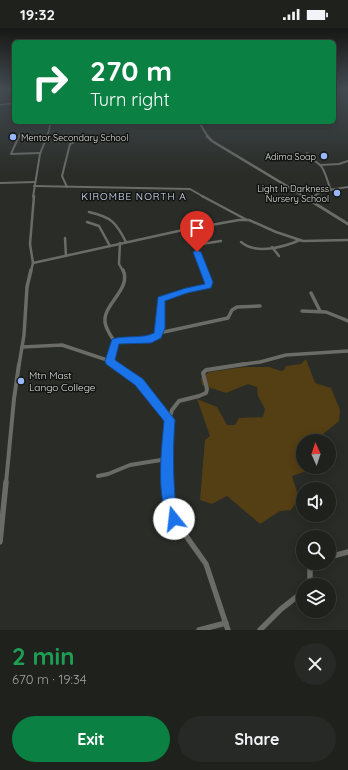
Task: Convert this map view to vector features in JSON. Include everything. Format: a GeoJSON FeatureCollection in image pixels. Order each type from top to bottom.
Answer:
{"type":"FeatureCollection","features":[{"type":"Feature","properties":{"kind":"street"},"geometry":{"type":"LineString","coordinates":[[0,542],[14,398],[22,347],[27,287],[33,262],[30,259],[29,246],[34,186],[40,153],[49,132],[51,124]]}},
{"type":"Feature","properties":{"kind":"street"},"geometry":{"type":"LineString","coordinates":[[200,124],[204,134],[212,141],[348,224]]}},
{"type":"Feature","properties":{"kind":"street"},"geometry":{"type":"LineString","coordinates":[[20,134],[11,154],[40,153]]}},
{"type":"Feature","properties":{"kind":"street"},"geometry":{"type":"LineString","coordinates":[[67,186],[62,176],[70,144],[74,142]]}},
{"type":"Feature","properties":{"kind":"street"},"geometry":{"type":"LineString","coordinates":[[307,153],[320,165],[331,190]]}},
{"type":"Feature","properties":{"kind":"street"},"geometry":{"type":"LineString","coordinates":[[320,165],[339,164],[348,161]]}},
{"type":"Feature","properties":{"kind":"street"},"geometry":{"type":"LineString","coordinates":[[0,183],[35,182]]}},
{"type":"Feature","properties":{"kind":"street"},"geometry":{"type":"LineString","coordinates":[[34,186],[190,189],[248,220],[300,240],[348,240]]}},
{"type":"Feature","properties":{"kind":"street"},"geometry":{"type":"LineString","coordinates":[[309,199],[318,193],[348,187]]}},
{"type":"Feature","properties":{"kind":"street"},"geometry":{"type":"LineString","coordinates":[[89,212],[111,218],[120,230],[126,242]]}},
{"type":"Feature","properties":{"kind":"street"},"geometry":{"type":"LineString","coordinates":[[33,262],[194,228],[248,220]]}},
{"type":"Feature","properties":{"kind":"street"},"geometry":{"type":"LineString","coordinates":[[87,222],[99,226],[110,246]]}},
{"type":"Feature","properties":{"kind":"street"},"geometry":{"type":"LineString","coordinates":[[65,238],[66,256]]}},
{"type":"Feature","properties":{"kind":"street"},"geometry":{"type":"LineString","coordinates":[[241,242],[245,246],[261,250],[294,243],[300,240]]}},
{"type":"Feature","properties":{"kind":"street"},"geometry":{"type":"LineString","coordinates":[[159,333],[161,299],[209,285],[195,245],[221,241]]}},
{"type":"Feature","properties":{"kind":"street"},"geometry":{"type":"LineString","coordinates":[[110,361],[115,342],[108,332],[105,317],[108,307],[124,281],[124,271],[120,263],[120,243]]}},
{"type":"Feature","properties":{"kind":"street"},"geometry":{"type":"LineString","coordinates":[[272,247],[279,256]]}},
{"type":"Feature","properties":{"kind":"street"},"geometry":{"type":"LineString","coordinates":[[311,293],[320,311]]}},
{"type":"Feature","properties":{"kind":"street"},"geometry":{"type":"LineString","coordinates":[[115,342],[120,340],[154,338],[159,333],[228,318],[232,310],[237,307],[260,306]]}},
{"type":"Feature","properties":{"kind":"street"},"geometry":{"type":"LineString","coordinates":[[302,311],[320,311],[332,314],[348,321]]}},
{"type":"Feature","properties":{"kind":"street"},"geometry":{"type":"LineString","coordinates":[[22,347],[66,346],[110,361],[139,382],[169,420]]}},
{"type":"Feature","properties":{"kind":"street"},"geometry":{"type":"LineString","coordinates":[[228,630],[206,564],[174,519],[168,500],[167,459],[171,409],[176,402],[206,393],[207,390],[203,374],[204,370],[260,362],[286,354],[348,351]]}},
{"type":"Feature","properties":{"kind":"street"},"geometry":{"type":"LineString","coordinates":[[98,476],[108,474],[130,465],[167,459]]}},
{"type":"Feature","properties":{"kind":"street"},"geometry":{"type":"LineString","coordinates":[[336,555],[348,552]]}},
{"type":"Feature","properties":{"kind":"street"},"geometry":{"type":"LineString","coordinates":[[260,630],[281,609],[296,597]]}},
{"type":"Feature","properties":{"kind":"street"},"geometry":{"type":"LineString","coordinates":[[199,630],[226,623]]}},
{"type":"Feature","properties":{"kind":"shaded area"},"geometry":{"type":"Polygon","coordinates":[[[306,359],[315,383],[331,388],[340,410],[339,421],[323,434],[296,434],[296,474],[298,474],[292,476],[296,489],[296,502],[291,510],[280,511],[260,524],[227,496],[212,504],[200,500],[205,440],[210,436],[197,399],[217,407],[227,425],[235,425],[239,418],[263,417],[265,409],[258,396],[257,387],[248,384],[226,393],[202,385],[201,378],[209,372],[245,367],[269,367],[281,371],[284,370],[286,366],[301,364],[306,359]]]}},
{"type":"Feature","properties":{"kind":"place","name":"Mentor Secondary School"},"geometry":{"type":"Point","coordinates":[13,137]}},
{"type":"Feature","properties":{"kind":"place","name":"Adima Soap"},"geometry":{"type":"Point","coordinates":[324,156]}},
{"type":"Feature","properties":{"kind":"place","name":"Light In Darkness Nursery School"},"geometry":{"type":"Point","coordinates":[337,193]}},
{"type":"Feature","properties":{"kind":"place","name":"Mtn Mast Lango College"},"geometry":{"type":"Point","coordinates":[21,381]}},
{"type":"Feature","properties":{"kind":"district","name":"KIROMBE NORTH A"},"geometry":{"type":"Point","coordinates":[134,196]}},
{"type":"Feature","properties":{"kind":"route"},"geometry":{"type":"LineString","coordinates":[[174,519],[168,500],[167,459],[169,420],[144,387],[110,361],[115,342],[120,340],[151,339],[158,335],[160,328],[161,299],[195,288],[209,286],[209,282],[197,252]]}}]}
